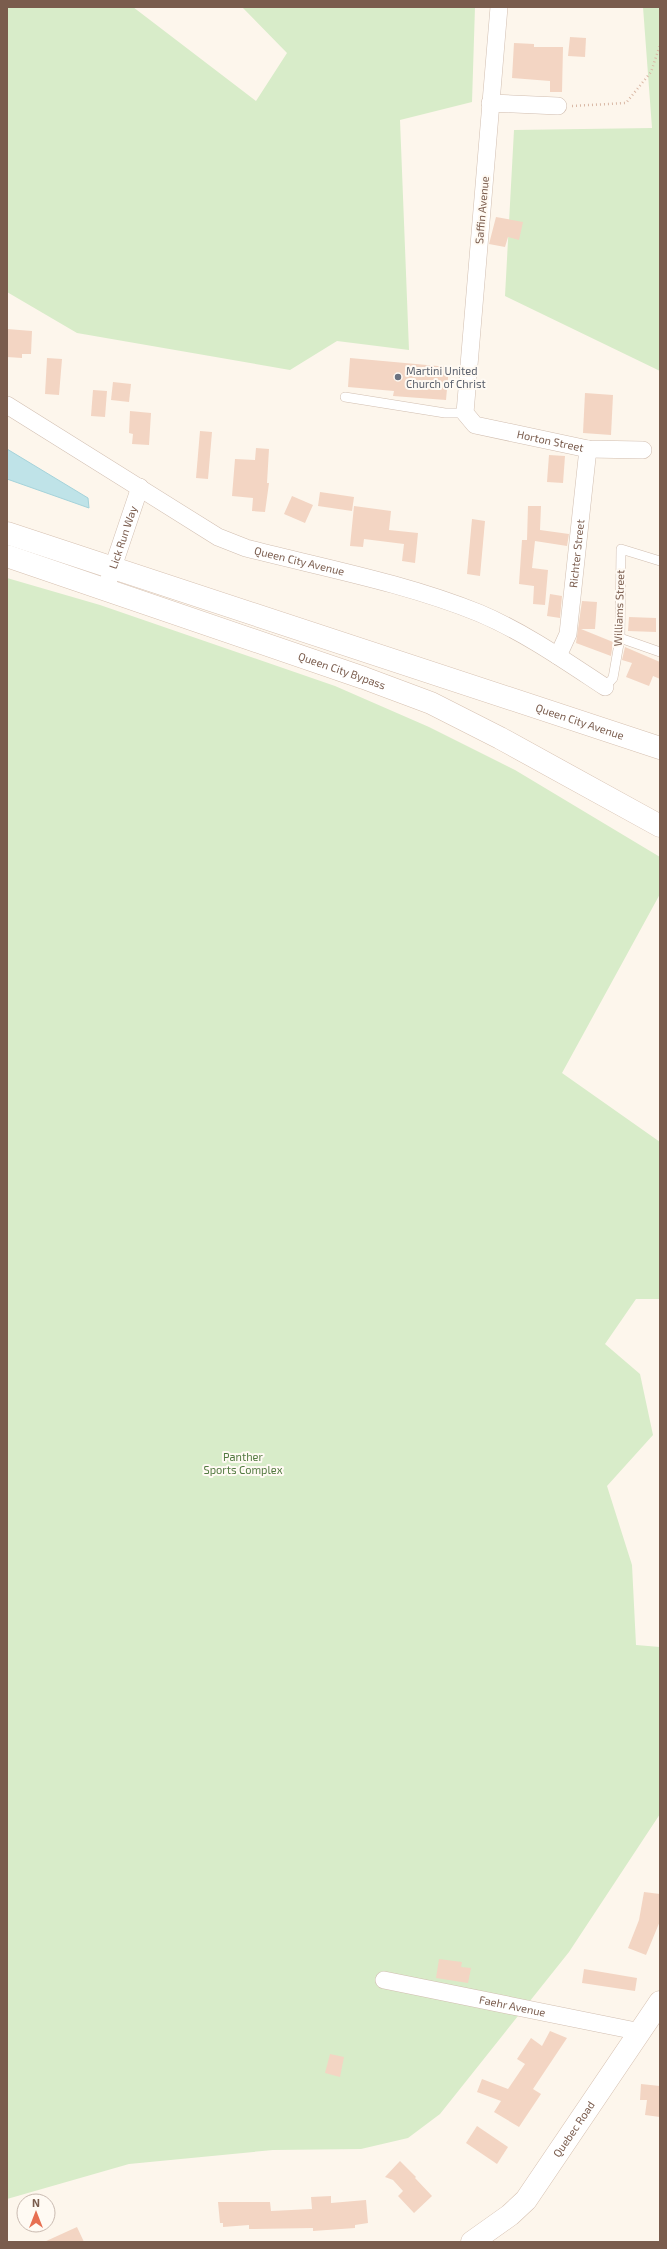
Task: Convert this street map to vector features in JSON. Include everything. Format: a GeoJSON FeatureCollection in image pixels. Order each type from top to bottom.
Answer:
{"type":"FeatureCollection","features":[{"type":"Feature","properties":{"kind":"main road"},"geometry":{"type":"LineString","coordinates":[[7,533],[113,568]]}},
{"type":"Feature","properties":{"kind":"main road","name":"Queen City Bypass"},"geometry":{"type":"LineString","coordinates":[[7,556],[432,703],[500,738],[660,826]]}},
{"type":"Feature","properties":{"kind":"main road","name":"Queen City Avenue"},"geometry":{"type":"LineString","coordinates":[[113,568],[660,748]]}},
{"type":"Feature","properties":{"kind":"main road","name":"Quebec Road"},"geometry":{"type":"LineString","coordinates":[[472,2242],[510,2215],[526,2200],[660,2002]]}},
{"type":"Feature","properties":{"kind":"street","name":"Saffin Avenue"},"geometry":{"type":"LineString","coordinates":[[465,413],[499,7]]}},
{"type":"Feature","properties":{"kind":"street"},"geometry":{"type":"LineString","coordinates":[[490,103],[558,106]]}},
{"type":"Feature","properties":{"kind":"street","name":"Queen City Avenue"},"geometry":{"type":"LineString","coordinates":[[7,405],[140,486],[191,522],[218,537],[246,548],[439,598],[480,614],[520,633],[605,687]]}},
{"type":"Feature","properties":{"kind":"street","name":"Horton Street"},"geometry":{"type":"LineString","coordinates":[[465,413],[474,425],[588,449],[643,450]]}},
{"type":"Feature","properties":{"kind":"street","name":"Richter Street"},"geometry":{"type":"LineString","coordinates":[[558,656],[568,634],[588,449]]}},
{"type":"Feature","properties":{"kind":"street","name":"Lick Run Way"},"geometry":{"type":"LineString","coordinates":[[106,589],[140,486]]}},
{"type":"Feature","properties":{"kind":"street","name":"Faehr Avenue"},"geometry":{"type":"LineString","coordinates":[[384,1980],[641,2032]]}},
{"type":"Feature","properties":{"kind":"lane"},"geometry":{"type":"LineString","coordinates":[[345,397],[445,413],[465,413]]}},
{"type":"Feature","properties":{"kind":"lane","name":"Williams Street"},"geometry":{"type":"LineString","coordinates":[[605,687],[613,678],[620,638],[622,550],[660,561]]}},
{"type":"Feature","properties":{"kind":"lane"},"geometry":{"type":"LineString","coordinates":[[620,638],[660,652]]}},
{"type":"Feature","properties":{"kind":"path"},"geometry":{"type":"LineString","coordinates":[[558,106],[626,103],[651,72],[660,45]]}},
{"type":"Feature","properties":{"kind":"green space"},"geometry":{"type":"Polygon","coordinates":[[[7,7],[133,7],[256,101],[287,53],[242,7],[475,7],[472,102],[400,120],[409,350],[337,341],[290,370],[77,333],[7,292],[7,7]]]}},
{"type":"Feature","properties":{"kind":"green space"},"geometry":{"type":"Polygon","coordinates":[[[643,7],[660,7],[660,371],[505,296],[514,130],[652,128],[643,7]]]}},
{"type":"Feature","properties":{"kind":"green space","name":"Panther Sports Complex"},"geometry":{"type":"Polygon","coordinates":[[[7,578],[100,605],[335,686],[429,727],[515,770],[660,857],[660,894],[562,1073],[660,1142],[660,1299],[636,1299],[605,1344],[640,1374],[653,1435],[607,1486],[632,1565],[636,1645],[660,1647],[660,1814],[569,1952],[440,2114],[408,2138],[361,2149],[273,2150],[129,2164],[28,2193],[16,2193],[16,2196],[7,2199],[7,578]]]}},
{"type":"Feature","properties":{"kind":"water"},"geometry":{"type":"Polygon","coordinates":[[[7,449],[88,498],[89,508],[7,479],[7,449]]]}},
{"type":"Feature","properties":{"kind":"building"},"geometry":{"type":"Polygon","coordinates":[[[570,37],[586,38],[585,57],[568,56],[570,37]]]}},
{"type":"Feature","properties":{"kind":"building"},"geometry":{"type":"Polygon","coordinates":[[[514,43],[534,44],[534,47],[563,47],[562,92],[550,92],[550,81],[512,78],[514,43]]]}},
{"type":"Feature","properties":{"kind":"building"},"geometry":{"type":"Polygon","coordinates":[[[496,217],[523,222],[519,240],[508,237],[505,247],[489,244],[496,217]]]}},
{"type":"Feature","properties":{"kind":"building"},"geometry":{"type":"Polygon","coordinates":[[[7,329],[32,331],[31,354],[22,354],[22,358],[7,357],[7,329]]]}},
{"type":"Feature","properties":{"kind":"building"},"geometry":{"type":"Polygon","coordinates":[[[47,358],[62,359],[59,395],[45,394],[47,358]]]}},
{"type":"Feature","properties":{"kind":"building","name":"Martini United Church of Christ"},"geometry":{"type":"Polygon","coordinates":[[[350,358],[449,367],[446,400],[393,396],[394,391],[348,387],[350,358]]]}},
{"type":"Feature","properties":{"kind":"building"},"geometry":{"type":"Polygon","coordinates":[[[113,382],[131,384],[129,402],[111,400],[113,382]]]}},
{"type":"Feature","properties":{"kind":"building"},"geometry":{"type":"Polygon","coordinates":[[[93,390],[107,391],[105,417],[91,416],[93,390]]]}},
{"type":"Feature","properties":{"kind":"building"},"geometry":{"type":"Polygon","coordinates":[[[585,393],[613,395],[611,435],[583,433],[585,393]]]}},
{"type":"Feature","properties":{"kind":"building"},"geometry":{"type":"Polygon","coordinates":[[[130,411],[151,413],[149,445],[132,444],[133,434],[129,433],[130,411]]]}},
{"type":"Feature","properties":{"kind":"building"},"geometry":{"type":"Polygon","coordinates":[[[200,431],[212,432],[208,479],[196,478],[200,431]]]}},
{"type":"Feature","properties":{"kind":"building"},"geometry":{"type":"Polygon","coordinates":[[[256,448],[269,449],[267,483],[269,483],[265,512],[252,511],[253,498],[232,496],[235,459],[255,460],[256,448]]]}},
{"type":"Feature","properties":{"kind":"building"},"geometry":{"type":"Polygon","coordinates":[[[549,455],[565,456],[563,483],[547,482],[549,455]]]}},
{"type":"Feature","properties":{"kind":"building"},"geometry":{"type":"Polygon","coordinates":[[[320,492],[354,497],[352,511],[318,506],[320,492]]]}},
{"type":"Feature","properties":{"kind":"building"},"geometry":{"type":"Polygon","coordinates":[[[292,496],[313,505],[305,523],[284,514],[292,496]]]}},
{"type":"Feature","properties":{"kind":"building"},"geometry":{"type":"Polygon","coordinates":[[[354,506],[391,511],[389,530],[418,533],[415,563],[402,561],[404,544],[364,539],[363,547],[350,546],[354,506]]]}},
{"type":"Feature","properties":{"kind":"building"},"geometry":{"type":"Polygon","coordinates":[[[528,506],[541,506],[540,530],[569,534],[567,546],[535,541],[532,568],[548,570],[545,605],[533,604],[534,586],[519,584],[522,540],[527,540],[528,506]]]}},
{"type":"Feature","properties":{"kind":"building"},"geometry":{"type":"Polygon","coordinates":[[[472,519],[485,521],[480,576],[467,574],[472,519]]]}},
{"type":"Feature","properties":{"kind":"building"},"geometry":{"type":"Polygon","coordinates":[[[550,594],[562,596],[560,618],[547,616],[550,594]]]}},
{"type":"Feature","properties":{"kind":"building"},"geometry":{"type":"Polygon","coordinates":[[[582,601],[597,602],[595,629],[581,629],[613,642],[611,656],[576,643],[582,601]]]}},
{"type":"Feature","properties":{"kind":"building"},"geometry":{"type":"Polygon","coordinates":[[[629,617],[656,618],[656,632],[628,631],[629,617]]]}},
{"type":"Feature","properties":{"kind":"building"},"geometry":{"type":"Polygon","coordinates":[[[625,647],[660,662],[660,679],[653,676],[649,686],[626,677],[632,663],[622,660],[625,647]]]}},
{"type":"Feature","properties":{"kind":"building"},"geometry":{"type":"Polygon","coordinates":[[[644,1892],[660,1894],[660,1921],[646,1955],[628,1948],[639,1920],[644,1892]]]}},
{"type":"Feature","properties":{"kind":"building"},"geometry":{"type":"Polygon","coordinates":[[[439,1959],[462,1962],[461,1967],[471,1968],[468,1983],[436,1978],[439,1959]]]}},
{"type":"Feature","properties":{"kind":"building"},"geometry":{"type":"Polygon","coordinates":[[[584,1969],[637,1978],[635,1991],[582,1983],[584,1969]]]}},
{"type":"Feature","properties":{"kind":"building"},"geometry":{"type":"Polygon","coordinates":[[[550,2031],[567,2038],[533,2089],[541,2094],[519,2127],[494,2112],[501,2101],[477,2092],[482,2079],[508,2089],[525,2064],[517,2059],[531,2038],[542,2046],[550,2031]]]}},
{"type":"Feature","properties":{"kind":"building"},"geometry":{"type":"Polygon","coordinates":[[[330,2054],[344,2057],[340,2077],[325,2073],[330,2054]]]}},
{"type":"Feature","properties":{"kind":"building"},"geometry":{"type":"Polygon","coordinates":[[[641,2084],[660,2086],[660,2117],[645,2115],[647,2100],[640,2100],[641,2084]]]}},
{"type":"Feature","properties":{"kind":"building"},"geometry":{"type":"Polygon","coordinates":[[[477,2126],[508,2147],[497,2164],[466,2143],[477,2126]]]}},
{"type":"Feature","properties":{"kind":"building"},"geometry":{"type":"Polygon","coordinates":[[[400,2161],[432,2196],[414,2213],[398,2196],[403,2191],[393,2180],[385,2177],[400,2161]]]}},
{"type":"Feature","properties":{"kind":"building"},"geometry":{"type":"Polygon","coordinates":[[[331,2196],[331,2203],[366,2200],[368,2223],[355,2225],[355,2228],[313,2231],[313,2228],[249,2229],[249,2225],[223,2227],[223,2223],[220,2223],[218,2202],[270,2202],[271,2211],[312,2209],[311,2197],[331,2196]]]}},
{"type":"Feature","properties":{"kind":"building"},"geometry":{"type":"Polygon","coordinates":[[[77,2227],[84,2242],[44,2242],[77,2227]]]}},
{"type":"Feature","properties":{"kind":"place","name":"Martini United Church of Christ"},"geometry":{"type":"Point","coordinates":[398,377]}}]}
